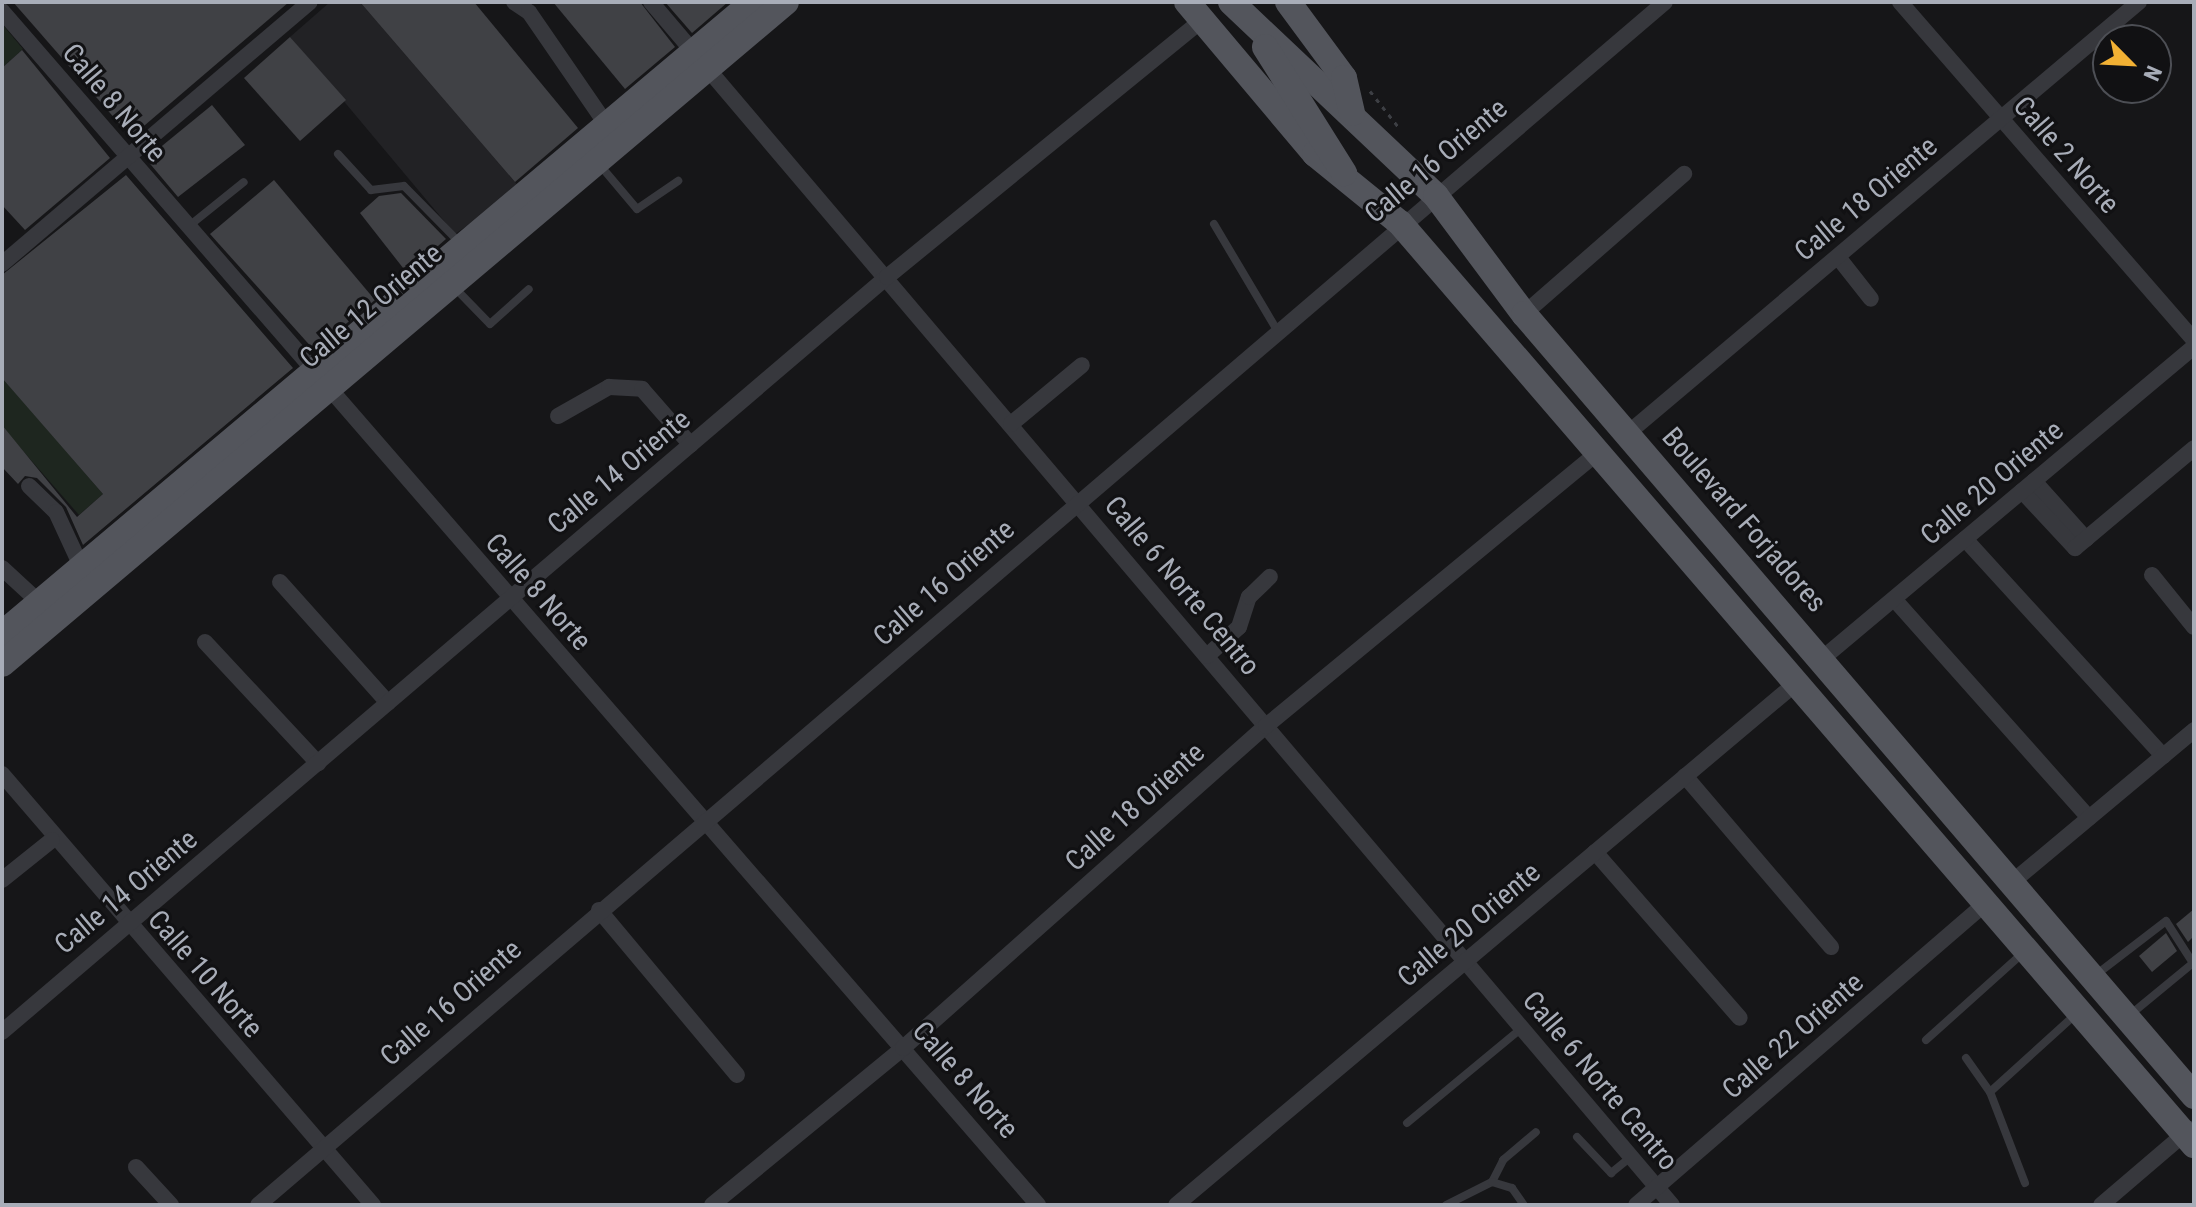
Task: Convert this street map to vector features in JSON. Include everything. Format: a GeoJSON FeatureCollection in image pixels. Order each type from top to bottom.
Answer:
{"type":"FeatureCollection","features":[{"type":"Feature","properties":{"kind":"main road","name":"Calle 12 Oriente"},"geometry":{"type":"LineString","coordinates":[[2,634],[81,566],[316,379],[450,282],[596,161],[702,59],[753,2]]}},
{"type":"Feature","properties":{"kind":"main road","name":"Calle 12 Oriente"},"geometry":{"type":"LineString","coordinates":[[2,664],[462,245],[606,124],[786,2]]}},
{"type":"Feature","properties":{"kind":"main road"},"geometry":{"type":"LineString","coordinates":[[1288,2],[1344,78],[1352,113]]}},
{"type":"Feature","properties":{"kind":"main road"},"geometry":{"type":"LineString","coordinates":[[1233,3],[1322,129],[1345,176]]}},
{"type":"Feature","properties":{"kind":"main road","name":"Boulevard Forjadores"},"geometry":{"type":"LineString","coordinates":[[1233,3],[1436,196],[1524,314],[1823,658],[2010,884],[2194,1096]]}},
{"type":"Feature","properties":{"kind":"main road"},"geometry":{"type":"LineString","coordinates":[[1194,11],[1315,154],[1400,223],[2076,1014],[2191,1135]]}},
{"type":"Feature","properties":{"kind":"street"},"geometry":{"type":"LineString","coordinates":[[2,264],[310,2]]}},
{"type":"Feature","properties":{"kind":"street"},"geometry":{"type":"LineString","coordinates":[[514,2],[529,12],[606,124]]}},
{"type":"Feature","properties":{"kind":"street","name":"Calle 6 Norte Centro"},"geometry":{"type":"LineString","coordinates":[[651,2],[1672,1205]]}},
{"type":"Feature","properties":{"kind":"street","name":"Calle 16 Oriente"},"geometry":{"type":"LineString","coordinates":[[258,1205],[1400,223],[1665,2]]}},
{"type":"Feature","properties":{"kind":"street","name":"Calle 2 Norte"},"geometry":{"type":"LineString","coordinates":[[1900,2],[2194,340]]}},
{"type":"Feature","properties":{"kind":"street","name":"Calle 18 Oriente"},"geometry":{"type":"LineString","coordinates":[[1627,434],[2139,2]]}},
{"type":"Feature","properties":{"kind":"street","name":"Calle 8 Norte"},"geometry":{"type":"LineString","coordinates":[[2,11],[316,379],[1038,1205]]}},
{"type":"Feature","properties":{"kind":"street","name":"Calle 14 Oriente"},"geometry":{"type":"LineString","coordinates":[[2,1032],[1194,11]]}},
{"type":"Feature","properties":{"kind":"street"},"geometry":{"type":"LineString","coordinates":[[1524,314],[1684,174]]}},
{"type":"Feature","properties":{"kind":"street"},"geometry":{"type":"LineString","coordinates":[[1838,257],[1871,299]]}},
{"type":"Feature","properties":{"kind":"street","name":"Calle 20 Oriente"},"geometry":{"type":"LineString","coordinates":[[1823,658],[2194,347]]}},
{"type":"Feature","properties":{"kind":"street"},"geometry":{"type":"LineString","coordinates":[[1011,424],[1082,365]]}},
{"type":"Feature","properties":{"kind":"street"},"geometry":{"type":"LineString","coordinates":[[558,416],[609,387],[642,389],[691,445]]}},
{"type":"Feature","properties":{"kind":"street"},"geometry":{"type":"LineString","coordinates":[[2028,486],[2075,548],[2194,448]]}},
{"type":"Feature","properties":{"kind":"street","name":"Calle 18 Oriente"},"geometry":{"type":"LineString","coordinates":[[712,1205],[903,1048],[1266,726],[1597,453]]}},
{"type":"Feature","properties":{"kind":"street"},"geometry":{"type":"LineString","coordinates":[[29,486],[56,512],[81,566]]}},
{"type":"Feature","properties":{"kind":"street"},"geometry":{"type":"LineString","coordinates":[[1965,539],[2163,756]]}},
{"type":"Feature","properties":{"kind":"street"},"geometry":{"type":"LineString","coordinates":[[2,568],[39,602]]}},
{"type":"Feature","properties":{"kind":"street"},"geometry":{"type":"LineString","coordinates":[[2152,575],[2194,627]]}},
{"type":"Feature","properties":{"kind":"street"},"geometry":{"type":"LineString","coordinates":[[1207,656],[1239,627],[1249,597],[1270,577]]}},
{"type":"Feature","properties":{"kind":"street"},"geometry":{"type":"LineString","coordinates":[[280,582],[388,703]]}},
{"type":"Feature","properties":{"kind":"street"},"geometry":{"type":"LineString","coordinates":[[1894,599],[2089,818]]}},
{"type":"Feature","properties":{"kind":"street"},"geometry":{"type":"LineString","coordinates":[[205,642],[318,763]]}},
{"type":"Feature","properties":{"kind":"street","name":"Calle 20 Oriente"},"geometry":{"type":"LineString","coordinates":[[1176,1205],[1795,684]]}},
{"type":"Feature","properties":{"kind":"street"},"geometry":{"type":"LineString","coordinates":[[2010,884],[2194,730]]}},
{"type":"Feature","properties":{"kind":"street","name":"Calle 10 Norte"},"geometry":{"type":"LineString","coordinates":[[2,774],[52,840],[373,1205]]}},
{"type":"Feature","properties":{"kind":"street"},"geometry":{"type":"LineString","coordinates":[[1685,776],[1831,947]]}},
{"type":"Feature","properties":{"kind":"street"},"geometry":{"type":"LineString","coordinates":[[2,880],[52,840]]}},
{"type":"Feature","properties":{"kind":"street"},"geometry":{"type":"LineString","coordinates":[[1595,852],[1740,1018]]}},
{"type":"Feature","properties":{"kind":"street","name":"Calle 22 Oriente"},"geometry":{"type":"LineString","coordinates":[[1636,1205],[1983,906]]}},
{"type":"Feature","properties":{"kind":"street"},"geometry":{"type":"LineString","coordinates":[[599,910],[737,1075]]}},
{"type":"Feature","properties":{"kind":"street"},"geometry":{"type":"LineString","coordinates":[[2101,1205],[2191,1135]]}},
{"type":"Feature","properties":{"kind":"street"},"geometry":{"type":"LineString","coordinates":[[136,1167],[171,1205]]}},
{"type":"Feature","properties":{"kind":"lane"},"geometry":{"type":"LineString","coordinates":[[338,154],[371,190],[404,186],[462,245]]}},
{"type":"Feature","properties":{"kind":"lane"},"geometry":{"type":"LineString","coordinates":[[596,161],[637,209],[678,181]]}},
{"type":"Feature","properties":{"kind":"lane"},"geometry":{"type":"LineString","coordinates":[[186,229],[244,182]]}},
{"type":"Feature","properties":{"kind":"lane"},"geometry":{"type":"LineString","coordinates":[[1214,224],[1277,330]]}},
{"type":"Feature","properties":{"kind":"lane"},"geometry":{"type":"LineString","coordinates":[[450,282],[490,324],[529,289]]}},
{"type":"Feature","properties":{"kind":"lane"},"geometry":{"type":"LineString","coordinates":[[2091,978],[2166,921],[2193,963],[2126,1018]]}},
{"type":"Feature","properties":{"kind":"lane"},"geometry":{"type":"LineString","coordinates":[[1926,1040],[2024,952]]}},
{"type":"Feature","properties":{"kind":"lane"},"geometry":{"type":"LineString","coordinates":[[1990,1092],[2076,1014]]}},
{"type":"Feature","properties":{"kind":"lane"},"geometry":{"type":"LineString","coordinates":[[1407,1123],[1522,1028]]}},
{"type":"Feature","properties":{"kind":"lane"},"geometry":{"type":"LineString","coordinates":[[1966,1058],[1990,1092],[2025,1183]]}},
{"type":"Feature","properties":{"kind":"lane"},"geometry":{"type":"LineString","coordinates":[[1446,1205],[1492,1182],[1503,1160],[1536,1132]]}},
{"type":"Feature","properties":{"kind":"lane"},"geometry":{"type":"LineString","coordinates":[[1577,1137],[1618,1182]]}},
{"type":"Feature","properties":{"kind":"lane"},"geometry":{"type":"LineString","coordinates":[[1611,1173],[1631,1157]]}},
{"type":"Feature","properties":{"kind":"lane"},"geometry":{"type":"LineString","coordinates":[[1492,1182],[1512,1188],[1524,1205]]}},
{"type":"Feature","properties":{"kind":"shaded area"},"geometry":{"type":"Polygon","coordinates":[[[330,2],[360,2],[521,189],[455,234],[290,37],[330,2]]]}},
{"type":"Feature","properties":{"kind":"shaded area"},"geometry":{"type":"Polygon","coordinates":[[[2,24],[23,49],[2,68],[2,24]]]}},
{"type":"Feature","properties":{"kind":"shaded area"},"geometry":{"type":"Polygon","coordinates":[[[2,377],[103,494],[79,515],[2,427],[2,377]]]}},
{"type":"Feature","properties":{"kind":"building"},"geometry":{"type":"Polygon","coordinates":[[[13,2],[289,2],[131,137],[13,2]]]}},
{"type":"Feature","properties":{"kind":"building"},"geometry":{"type":"Polygon","coordinates":[[[360,2],[474,2],[578,128],[515,182],[360,2]]]}},
{"type":"Feature","properties":{"kind":"building"},"geometry":{"type":"Polygon","coordinates":[[[553,2],[640,2],[675,47],[625,89],[553,2]]]}},
{"type":"Feature","properties":{"kind":"building"},"geometry":{"type":"Polygon","coordinates":[[[665,2],[728,2],[692,33],[665,2]]]}},
{"type":"Feature","properties":{"kind":"building"},"geometry":{"type":"Polygon","coordinates":[[[290,37],[346,100],[300,141],[244,78],[290,37]]]}},
{"type":"Feature","properties":{"kind":"building"},"geometry":{"type":"Polygon","coordinates":[[[22,50],[110,158],[25,230],[2,205],[2,68],[22,50]]]}},
{"type":"Feature","properties":{"kind":"building"},"geometry":{"type":"Polygon","coordinates":[[[212,105],[245,145],[178,197],[146,159],[212,105]]]}},
{"type":"Feature","properties":{"kind":"building"},"geometry":{"type":"Polygon","coordinates":[[[126,175],[293,368],[83,545],[66,507],[37,478],[25,476],[18,484],[2,467],[2,425],[77,517],[103,494],[2,378],[2,275],[126,175]]]}},
{"type":"Feature","properties":{"kind":"building"},"geometry":{"type":"Polygon","coordinates":[[[274,180],[375,300],[314,350],[210,234],[274,180]]]}},
{"type":"Feature","properties":{"kind":"building"},"geometry":{"type":"Polygon","coordinates":[[[401,193],[446,239],[407,273],[360,213],[379,196],[401,193]]]}},
{"type":"Feature","properties":{"kind":"building"},"geometry":{"type":"Polygon","coordinates":[[[2194,909],[2194,936],[2188,942],[2176,924],[2194,909]]]}},
{"type":"Feature","properties":{"kind":"building"},"geometry":{"type":"Polygon","coordinates":[[[2166,933],[2177,951],[2152,972],[2139,956],[2166,933]]]}}]}
